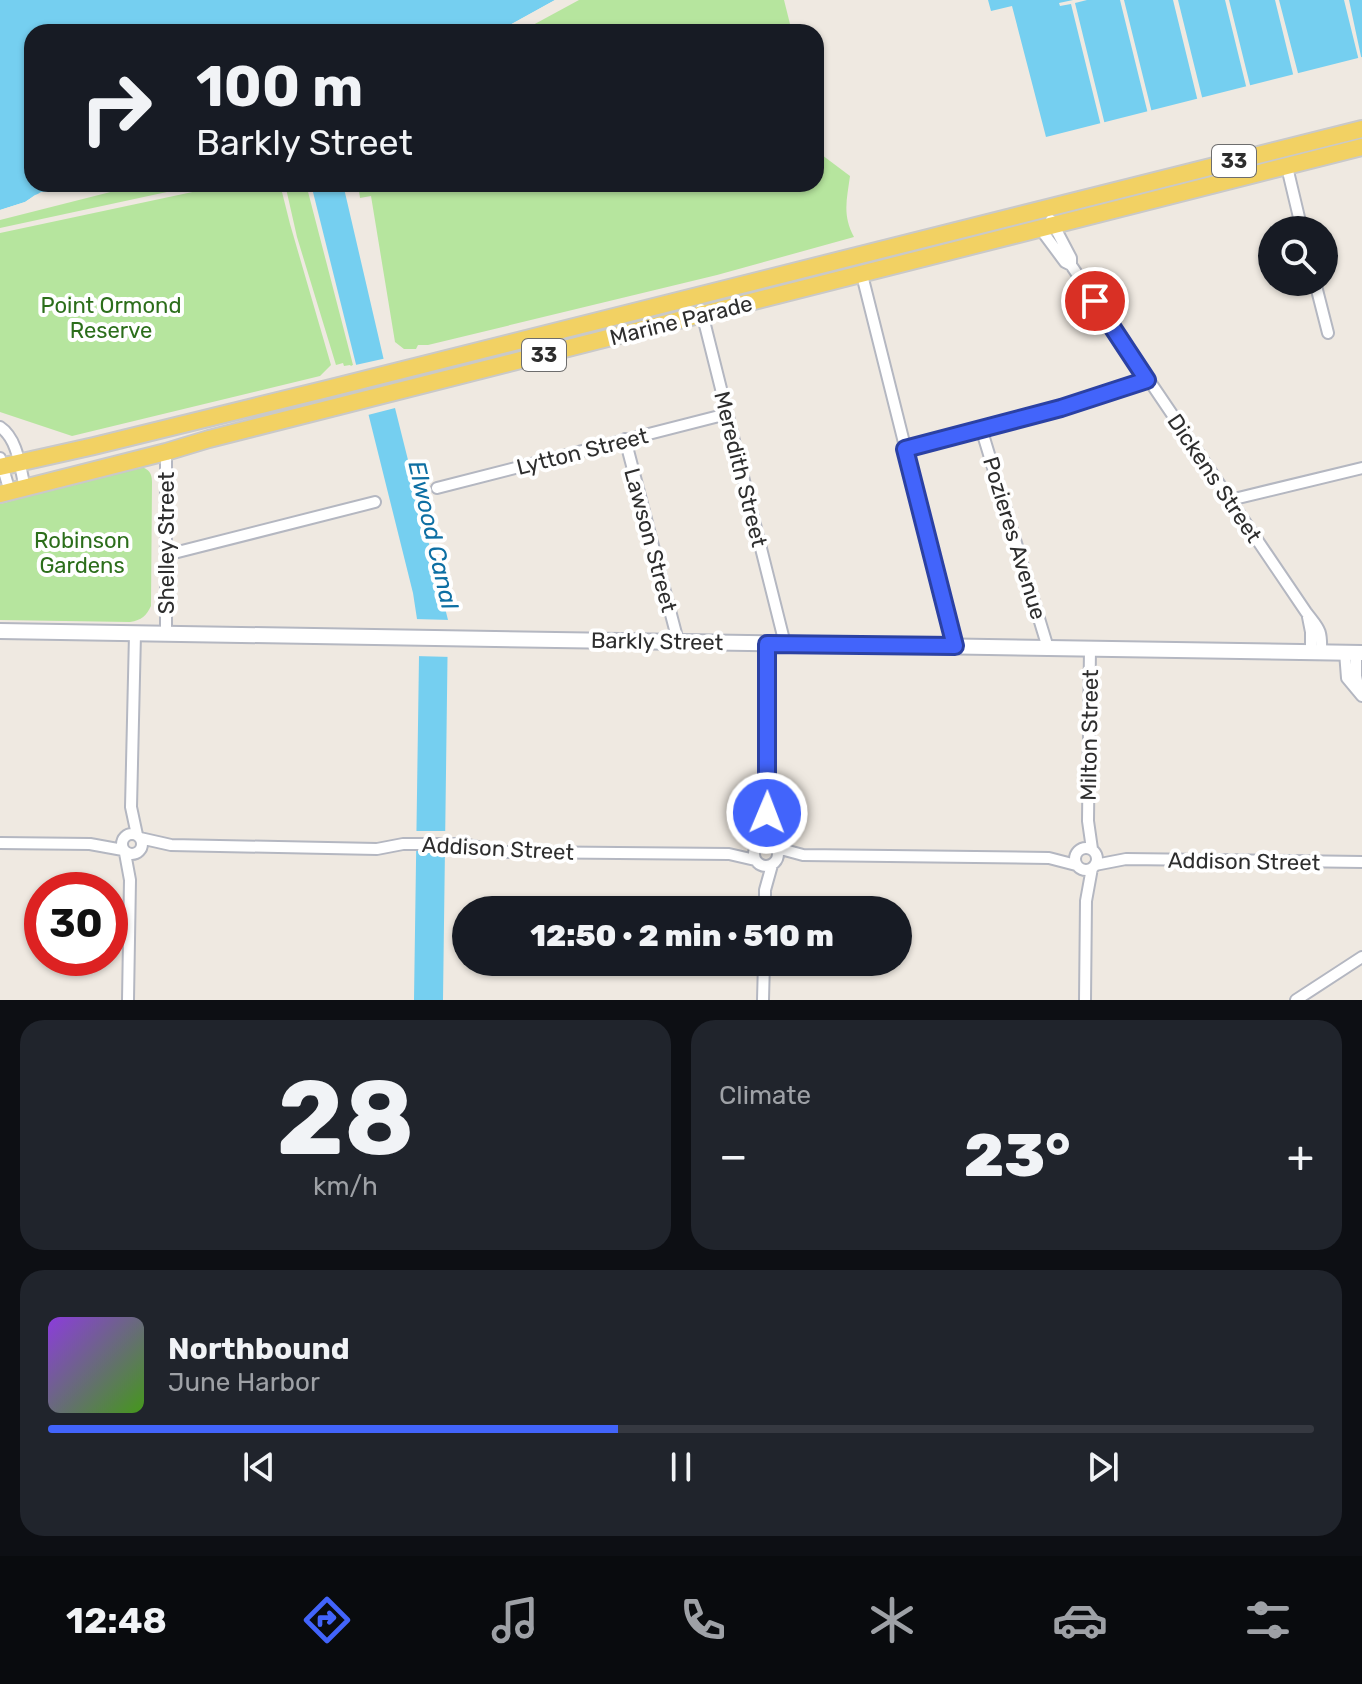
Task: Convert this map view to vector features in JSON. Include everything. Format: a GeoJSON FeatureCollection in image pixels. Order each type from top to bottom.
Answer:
{"type":"FeatureCollection","features":[{"type":"Feature","properties":{"kind":"main road","name":"Marine Parade"},"geometry":{"type":"LineString","coordinates":[[8,462],[355,382],[1362,129]]}},
{"type":"Feature","properties":{"kind":"main road","name":"Marine Parade"},"geometry":{"type":"LineString","coordinates":[[12,491],[1362,147]]}},
{"type":"Feature","properties":{"kind":"main road","name":"Barkly Street"},"geometry":{"type":"LineString","coordinates":[[0,631],[1354,653]]}},
{"type":"Feature","properties":{"kind":"street"},"geometry":{"type":"LineString","coordinates":[[1287,167],[1299,216]]}},
{"type":"Feature","properties":{"kind":"street","name":"Dickens Street"},"geometry":{"type":"LineString","coordinates":[[1044,209],[1048,228]]}},
{"type":"Feature","properties":{"kind":"street","name":"Dickens Street"},"geometry":{"type":"LineString","coordinates":[[1027,213],[1048,228],[1071,258],[1071,265],[1147,380],[1306,612],[1316,651]]}},
{"type":"Feature","properties":{"kind":"street"},"geometry":{"type":"LineString","coordinates":[[862,275],[955,646]]}},
{"type":"Feature","properties":{"kind":"street","name":"Meredith Street"},"geometry":{"type":"LineString","coordinates":[[698,295],[785,644]]}},
{"type":"Feature","properties":{"kind":"street"},"geometry":{"type":"LineString","coordinates":[[1319,296],[1328,333]]}},
{"type":"Feature","properties":{"kind":"street"},"geometry":{"type":"LineString","coordinates":[[905,449],[1061,408],[1147,380]]}},
{"type":"Feature","properties":{"kind":"street","name":"Lytton Street"},"geometry":{"type":"LineString","coordinates":[[437,488],[727,414]]}},
{"type":"Feature","properties":{"kind":"street"},"geometry":{"type":"LineString","coordinates":[[0,427],[10,436],[8,462],[12,491]]}},
{"type":"Feature","properties":{"kind":"street","name":"Pozieres Avenue"},"geometry":{"type":"LineString","coordinates":[[981,428],[1048,648]]}},
{"type":"Feature","properties":{"kind":"street","name":"Lawson Street"},"geometry":{"type":"LineString","coordinates":[[625,439],[678,641]]}},
{"type":"Feature","properties":{"kind":"street","name":"Shelley Street"},"geometry":{"type":"LineString","coordinates":[[166,452],[166,634]]}},
{"type":"Feature","properties":{"kind":"street"},"geometry":{"type":"LineString","coordinates":[[8,462],[12,491]]}},
{"type":"Feature","properties":{"kind":"street"},"geometry":{"type":"LineString","coordinates":[[1230,500],[1362,468]]}},
{"type":"Feature","properties":{"kind":"street"},"geometry":{"type":"LineString","coordinates":[[166,555],[375,502]]}},
{"type":"Feature","properties":{"kind":"street","name":"Shelley Street"},"geometry":{"type":"LineString","coordinates":[[132,837],[135,634]]}},
{"type":"Feature","properties":{"kind":"street"},"geometry":{"type":"LineString","coordinates":[[765,890],[778,855],[767,813],[767,644]]}},
{"type":"Feature","properties":{"kind":"street","name":"Milton Street"},"geometry":{"type":"LineString","coordinates":[[1086,850],[1090,648]]}},
{"type":"Feature","properties":{"kind":"street"},"geometry":{"type":"LineString","coordinates":[[1354,653],[1357,683],[1362,696]]}},
{"type":"Feature","properties":{"kind":"street"},"geometry":{"type":"LineString","coordinates":[[765,896],[754,853],[767,813]]}},
{"type":"Feature","properties":{"kind":"street"},"geometry":{"type":"LineString","coordinates":[[132,837],[142,845],[131,852],[121,844],[132,837]]}},
{"type":"Feature","properties":{"kind":"street","name":"Addison Street"},"geometry":{"type":"LineString","coordinates":[[0,843],[90,844],[132,837],[171,845],[377,849],[413,843],[464,844],[501,852],[729,854],[757,862]]}},
{"type":"Feature","properties":{"kind":"street"},"geometry":{"type":"LineString","coordinates":[[758,845],[765,842],[774,846]]}},
{"type":"Feature","properties":{"kind":"street","name":"Addison Street"},"geometry":{"type":"LineString","coordinates":[[90,844],[131,852],[171,845]]}},
{"type":"Feature","properties":{"kind":"street","name":"Addison Street"},"geometry":{"type":"LineString","coordinates":[[729,854],[758,845]]}},
{"type":"Feature","properties":{"kind":"street","name":"Addison Street"},"geometry":{"type":"LineString","coordinates":[[774,846],[803,855]]}},
{"type":"Feature","properties":{"kind":"street"},"geometry":{"type":"LineString","coordinates":[[1085,1000],[1086,901],[1097,859],[1086,850],[1075,858],[1086,901]]}},
{"type":"Feature","properties":{"kind":"street","name":"Addison Street"},"geometry":{"type":"LineString","coordinates":[[774,863],[803,855],[1049,858],[1086,850],[1126,859],[1362,862]]}},
{"type":"Feature","properties":{"kind":"street"},"geometry":{"type":"LineString","coordinates":[[128,1000],[131,852]]}},
{"type":"Feature","properties":{"kind":"street","name":"Addison Street"},"geometry":{"type":"LineString","coordinates":[[1049,858],[1078,867]]}},
{"type":"Feature","properties":{"kind":"street","name":"Addison Street"},"geometry":{"type":"LineString","coordinates":[[1094,867],[1126,859]]}},
{"type":"Feature","properties":{"kind":"street"},"geometry":{"type":"LineString","coordinates":[[757,862],[765,867],[774,863]]}},
{"type":"Feature","properties":{"kind":"street"},"geometry":{"type":"LineString","coordinates":[[1078,867],[1086,870],[1094,867]]}},
{"type":"Feature","properties":{"kind":"street"},"geometry":{"type":"LineString","coordinates":[[1296,1000],[1362,957]]}},
{"type":"Feature","properties":{"kind":"street"},"geometry":{"type":"LineString","coordinates":[[763,1000],[764,976]]}},
{"type":"Feature","properties":{"kind":"green space"},"geometry":{"type":"Polygon","coordinates":[[[579,0],[784,0],[790,24],[535,24],[579,0]]]}},
{"type":"Feature","properties":{"kind":"green space"},"geometry":{"type":"Polygon","coordinates":[[[824,156],[850,176],[847,214],[854,237],[717,275],[418,345],[416,349],[404,349],[395,342],[371,196],[360,198],[359,192],[824,192],[824,156]]]}},
{"type":"Feature","properties":{"kind":"green space"},"geometry":{"type":"Polygon","coordinates":[[[110,192],[167,192],[0,228],[0,220],[110,192]]]}},
{"type":"Feature","properties":{"kind":"green space","name":"Point Ormond Reserve"},"geometry":{"type":"Polygon","coordinates":[[[192,192],[282,192],[331,365],[320,376],[72,436],[0,412],[0,233],[192,192]]]}},
{"type":"Feature","properties":{"kind":"green space"},"geometry":{"type":"Polygon","coordinates":[[[287,192],[308,192],[351,366],[344,366],[343,363],[336,365],[297,237],[287,192]]]}},
{"type":"Feature","properties":{"kind":"green space","name":"Robinson Gardens"},"geometry":{"type":"Polygon","coordinates":[[[139,466],[149,472],[152,482],[151,606],[145,615],[130,622],[0,620],[0,504],[139,466]]]}},
{"type":"Feature","properties":{"kind":"water"},"geometry":{"type":"Polygon","coordinates":[[[0,0],[555,0],[512,24],[24,24],[24,192],[46,192],[0,210],[0,0]]]}},
{"type":"Feature","properties":{"kind":"water"},"geometry":{"type":"Polygon","coordinates":[[[988,0],[1362,0],[1362,57],[1046,137],[1012,6],[991,11],[988,0]]]}},
{"type":"Feature","properties":{"kind":"water"},"geometry":{"type":"Polygon","coordinates":[[[313,192],[345,192],[448,620],[443,1000],[414,1000],[419,656],[413,593],[313,192]]]}},
{"type":"Feature","properties":{"kind":"pier"},"geometry":{"type":"Polygon","coordinates":[[[555,0],[559,0],[521,24],[512,24],[555,0]]]}},
{"type":"Feature","properties":{"kind":"pier"},"geometry":{"type":"Polygon","coordinates":[[[1087,0],[1075,3],[1105,125],[1101,126],[1071,4],[1060,6],[1059,3],[1087,0]]]}},
{"type":"Feature","properties":{"kind":"pier"},"geometry":{"type":"Polygon","coordinates":[[[1120,0],[1124,0],[1152,113],[1148,114],[1120,0]]]}},
{"type":"Feature","properties":{"kind":"pier"},"geometry":{"type":"Polygon","coordinates":[[[1173,0],[1178,0],[1203,101],[1198,102],[1173,0]]]}},
{"type":"Feature","properties":{"kind":"pier"},"geometry":{"type":"Polygon","coordinates":[[[1225,0],[1229,0],[1251,89],[1247,90],[1225,0]]]}},
{"type":"Feature","properties":{"kind":"pier"},"geometry":{"type":"Polygon","coordinates":[[[1275,0],[1279,0],[1299,77],[1294,78],[1275,0]]]}},
{"type":"Feature","properties":{"kind":"pier"},"geometry":{"type":"Polygon","coordinates":[[[1344,0],[1349,0],[1362,61],[1359,61],[1344,0]]]}},
{"type":"Feature","properties":{"kind":"pier"},"geometry":{"type":"Polygon","coordinates":[[[41,192],[82,192],[42,196],[26,206],[0,214],[0,210],[25,202],[41,192]]]}},
{"type":"Feature","properties":{"kind":"pier"},"geometry":{"type":"Polygon","coordinates":[[[387,358],[399,407],[364,416],[351,366],[387,358]]]}},
{"type":"Feature","properties":{"kind":"pier"},"geometry":{"type":"Polygon","coordinates":[[[414,619],[451,620],[452,657],[415,656],[414,619]]]}},
{"type":"Feature","properties":{"kind":"pier"},"geometry":{"type":"Polygon","coordinates":[[[413,831],[449,831],[449,850],[413,850],[413,831]]]}},
{"type":"Feature","properties":{"kind":"route"},"geometry":{"type":"LineString","coordinates":[[767,813],[767,644],[955,646],[905,449],[1061,408],[1147,380],[1095,301]]}},
{"type":"Feature","properties":{"kind":"water label","name":"Elwood Canal"},"geometry":{"type":"Point","coordinates":[433,535]}}]}
